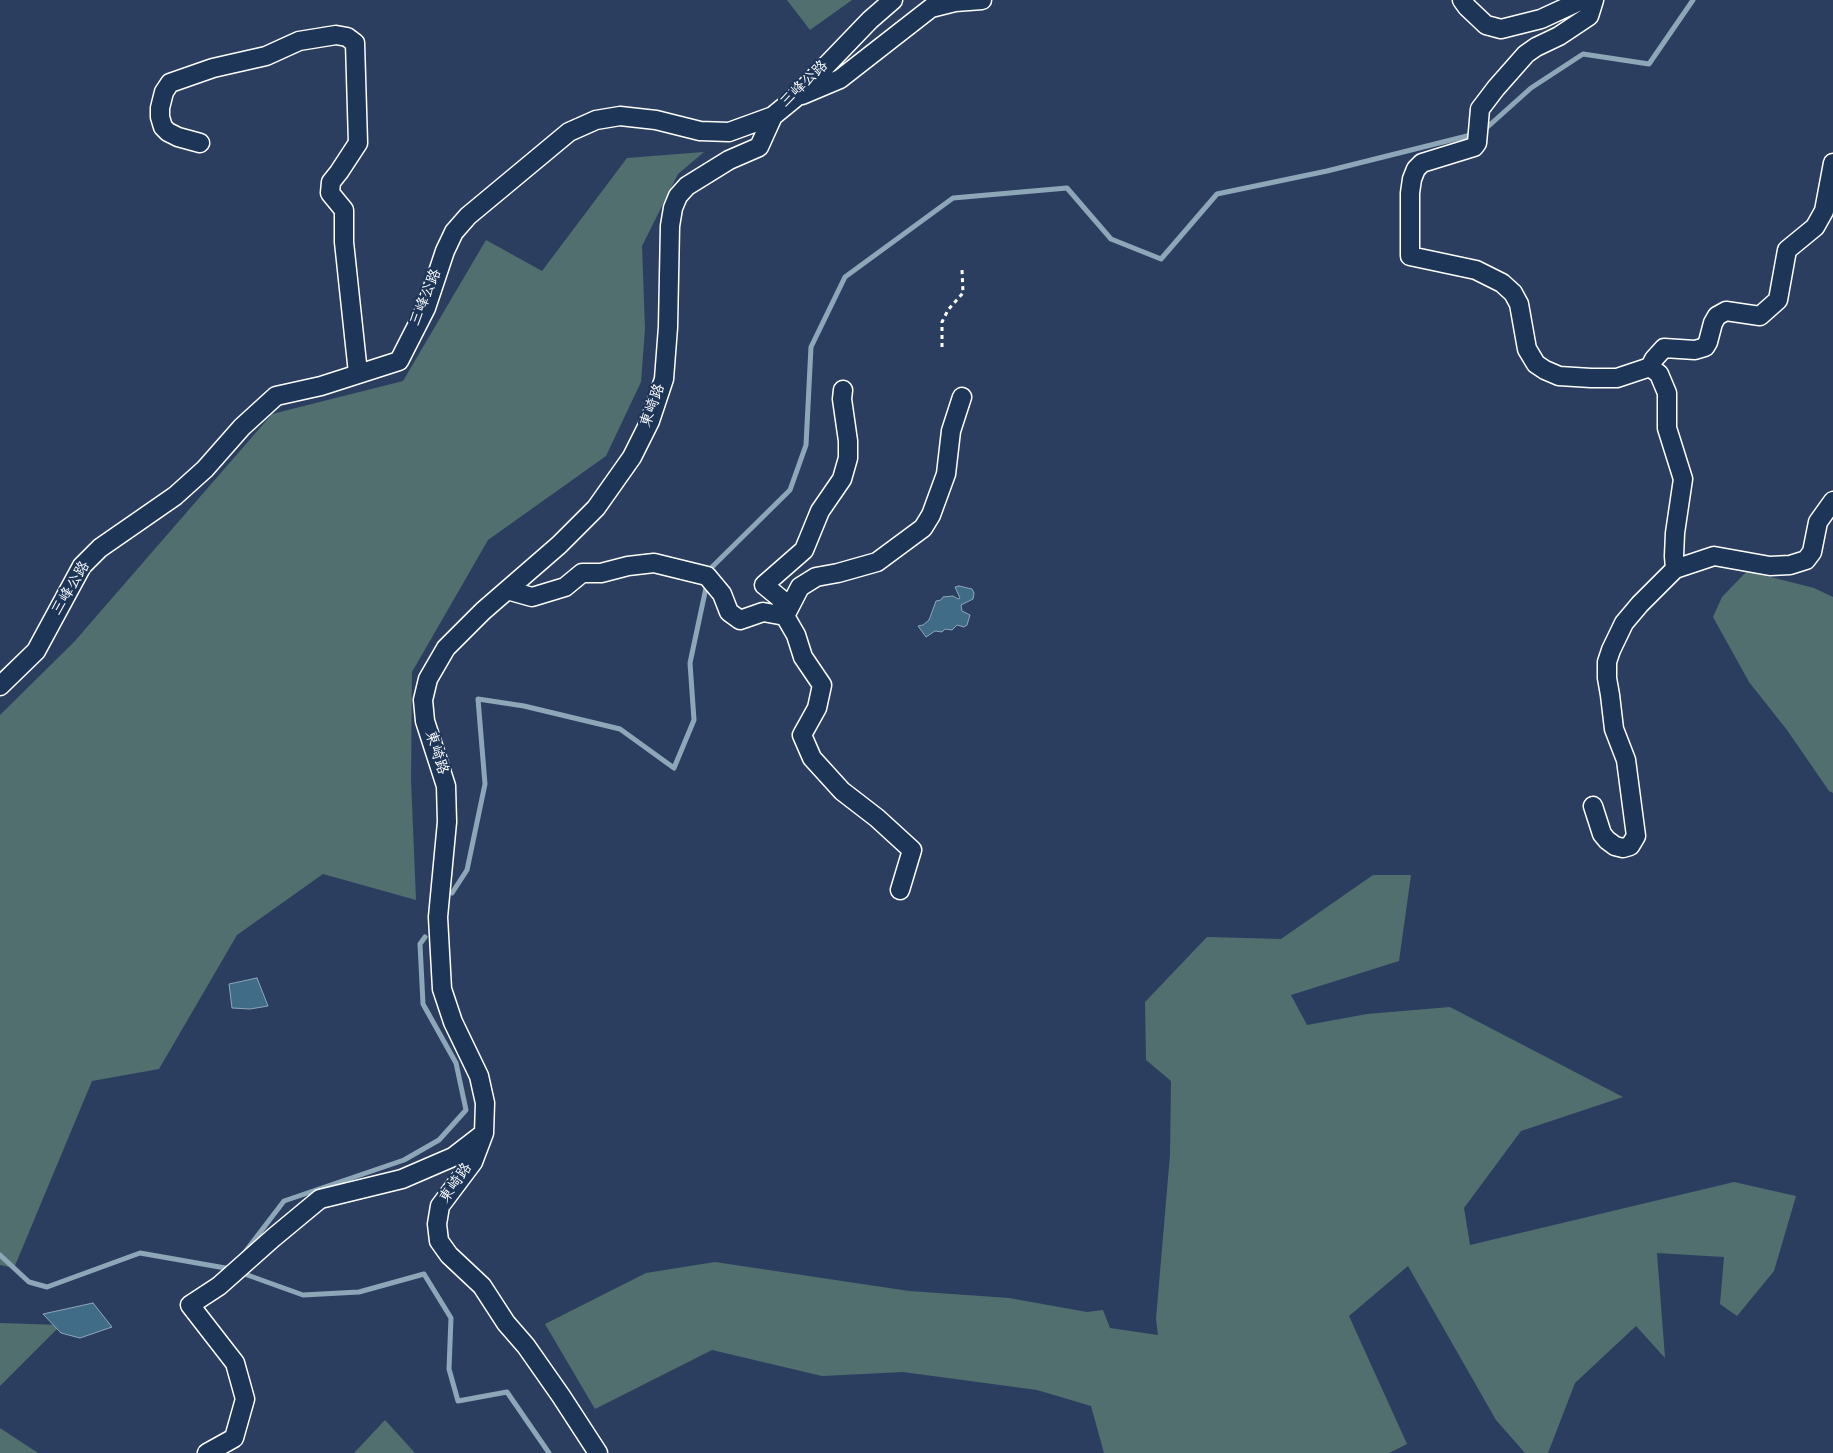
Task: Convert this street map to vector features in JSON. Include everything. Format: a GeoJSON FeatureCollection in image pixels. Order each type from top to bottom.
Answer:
{"type":"FeatureCollection","features":[{"type":"Feature","properties":{"kind":"street","name":"三峰公路"},"geometry":{"type":"LineString","coordinates":[[0,686],[36,651],[82,566],[100,548],[174,496],[204,469],[242,427],[276,396],[320,386],[399,361],[426,308],[444,251],[454,232],[468,216],[569,132],[596,120],[620,116],[656,120],[700,131],[729,132],[773,116],[795,98],[870,20],[893,0]]}},
{"type":"Feature","properties":{"kind":"street"},"geometry":{"type":"LineString","coordinates":[[795,98],[840,79],[931,8],[955,2],[982,0]]}},
{"type":"Feature","properties":{"kind":"street"},"geometry":{"type":"LineString","coordinates":[[1462,0],[1467,8],[1486,25],[1502,29],[1541,19],[1582,0]]}},
{"type":"Feature","properties":{"kind":"street"},"geometry":{"type":"LineString","coordinates":[[1594,0],[1589,16],[1559,36],[1526,54],[1480,109],[1477,143],[1474,147],[1422,163],[1416,169],[1412,179],[1410,193],[1410,256],[1476,270],[1502,283],[1514,293],[1519,304],[1527,349],[1536,364],[1559,376],[1617,378],[1650,367],[1664,348],[1695,350],[1705,347],[1712,323],[1717,316],[1726,311],[1760,316],[1778,300],[1786,250],[1815,227],[1824,211],[1833,162]]}},
{"type":"Feature","properties":{"kind":"street"},"geometry":{"type":"LineString","coordinates":[[200,143],[178,137],[163,127],[160,108],[164,92],[170,83],[213,68],[266,56],[299,41],[336,35],[348,37],[354,43],[358,143],[331,182],[330,193],[344,210],[344,242],[358,374]]}},
{"type":"Feature","properties":{"kind":"street","name":"東崎路"},"geometry":{"type":"LineString","coordinates":[[598,1453],[556,1389],[526,1346],[506,1323],[482,1286],[449,1255],[439,1241],[437,1224],[440,1206],[473,1162],[484,1133],[485,1103],[479,1076],[453,1022],[442,989],[438,917],[447,822],[446,786],[427,728],[423,700],[428,679],[446,648],[507,590],[559,545],[596,508],[632,457],[650,421],[664,379],[668,327],[670,226],[673,208],[678,196],[687,186],[728,160],[759,147],[773,116]]}},
{"type":"Feature","properties":{"kind":"street"},"geometry":{"type":"LineString","coordinates":[[1650,367],[1659,374],[1667,393],[1667,428],[1683,479],[1675,532],[1674,556],[1676,569]]}},
{"type":"Feature","properties":{"kind":"street"},"geometry":{"type":"LineString","coordinates":[[842,390],[848,441],[848,458],[842,479],[820,511],[804,550],[764,585],[781,598],[786,616],[796,635],[803,657],[822,684],[817,708],[802,735],[812,758],[842,792],[877,818],[912,850],[900,890]]}},
{"type":"Feature","properties":{"kind":"street"},"geometry":{"type":"LineString","coordinates":[[786,616],[800,587],[816,578],[877,562],[923,528],[931,515],[946,474],[951,431],[962,397]]}},
{"type":"Feature","properties":{"kind":"street"},"geometry":{"type":"LineString","coordinates":[[1592,806],[1602,834],[1607,840],[1615,846],[1622,848],[1630,846],[1636,836],[1626,760],[1614,729],[1606,678],[1607,662],[1624,623],[1640,604],[1676,569],[1714,556],[1770,566],[1806,560],[1812,552],[1818,522],[1833,500]]}},
{"type":"Feature","properties":{"kind":"street"},"geometry":{"type":"LineString","coordinates":[[507,590],[532,597],[566,587],[582,573],[601,573],[628,566],[654,563],[712,582],[722,594],[729,612],[740,620],[763,612],[786,616]]}},
{"type":"Feature","properties":{"kind":"street"},"geometry":{"type":"LineString","coordinates":[[208,1453],[234,1438],[245,1399],[235,1363],[190,1305],[227,1279],[320,1199],[402,1179],[454,1157],[484,1133]]}},
{"type":"Feature","properties":{"kind":"path"},"geometry":{"type":"LineString","coordinates":[[942,347],[942,322],[948,310],[963,294],[962,270]]}},
{"type":"Feature","properties":{"kind":"green space"},"geometry":{"type":"Polygon","coordinates":[[[787,0],[852,0],[810,30],[787,0]]]}},
{"type":"Feature","properties":{"kind":"green space"},"geometry":{"type":"Polygon","coordinates":[[[704,152],[678,174],[642,246],[645,329],[641,382],[606,456],[488,540],[412,672],[411,780],[416,900],[323,874],[237,935],[159,1069],[92,1081],[14,1268],[0,1265],[0,715],[74,642],[272,414],[403,381],[486,240],[542,271],[627,158],[704,152]]]}},
{"type":"Feature","properties":{"kind":"green space"},"geometry":{"type":"Polygon","coordinates":[[[1747,571],[1814,588],[1833,597],[1833,793],[1829,791],[1787,730],[1749,682],[1713,617],[1722,597],[1747,571]]]}},
{"type":"Feature","properties":{"kind":"green space"},"geometry":{"type":"Polygon","coordinates":[[[1373,875],[1411,875],[1399,961],[1291,995],[1307,1025],[1367,1014],[1450,1007],[1623,1097],[1521,1131],[1464,1208],[1470,1245],[1734,1182],[1796,1196],[1774,1271],[1737,1316],[1720,1304],[1724,1257],[1657,1253],[1665,1358],[1636,1326],[1575,1383],[1548,1453],[1525,1453],[1496,1420],[1408,1266],[1349,1316],[1407,1444],[1389,1453],[1104,1453],[1091,1406],[1037,1390],[903,1372],[822,1376],[712,1350],[595,1409],[545,1324],[646,1273],[715,1262],[909,1291],[1009,1298],[1087,1312],[1103,1310],[1110,1328],[1158,1335],[1156,1319],[1170,1155],[1171,1081],[1146,1060],[1145,1002],[1207,937],[1281,939],[1373,875]]]}},
{"type":"Feature","properties":{"kind":"green space"},"geometry":{"type":"Polygon","coordinates":[[[0,1323],[61,1325],[0,1386],[0,1323]]]}},
{"type":"Feature","properties":{"kind":"green space"},"geometry":{"type":"Polygon","coordinates":[[[385,1420],[415,1453],[354,1453],[385,1420]]]}},
{"type":"Feature","properties":{"kind":"green space"},"geometry":{"type":"Polygon","coordinates":[[[0,1428],[38,1453],[0,1453],[0,1428]]]}},
{"type":"Feature","properties":{"kind":"water"},"geometry":{"type":"Polygon","coordinates":[[[955,587],[972,589],[974,593],[973,599],[961,605],[962,611],[970,615],[967,625],[964,627],[957,625],[952,630],[945,629],[942,632],[935,631],[926,637],[918,626],[923,625],[929,620],[936,601],[941,600],[943,597],[953,596],[958,599],[960,598],[955,587]]]}},
{"type":"Feature","properties":{"kind":"water"},"geometry":{"type":"Polygon","coordinates":[[[257,978],[268,1006],[250,1009],[232,1008],[229,984],[257,978]]]}},
{"type":"Feature","properties":{"kind":"water"},"geometry":{"type":"Polygon","coordinates":[[[93,1303],[112,1327],[80,1338],[61,1333],[43,1314],[93,1303]]]}},
{"type":"Feature","properties":{"kind":"waterway"},"geometry":{"type":"LineString","coordinates":[[1483,131],[1531,88],[1583,54],[1649,64],[1693,0]]}},
{"type":"Feature","properties":{"kind":"waterway"},"geometry":{"type":"LineString","coordinates":[[709,574],[710,569],[790,490],[806,445],[811,347],[845,277],[953,198],[1067,188],[1111,239],[1161,259],[1217,194],[1327,171],[1475,134]]}},
{"type":"Feature","properties":{"kind":"waterway"},"geometry":{"type":"LineString","coordinates":[[452,893],[467,870],[485,784],[478,699],[524,706],[620,729],[674,768],[694,720],[690,663],[707,583]]}},
{"type":"Feature","properties":{"kind":"waterway"},"geometry":{"type":"LineString","coordinates":[[242,1256],[284,1201],[404,1160],[439,1140],[466,1110],[456,1063],[423,1004],[420,944],[425,937]]}},
{"type":"Feature","properties":{"kind":"waterway"},"geometry":{"type":"LineString","coordinates":[[0,1255],[29,1282],[47,1287],[140,1253],[231,1269]]}},
{"type":"Feature","properties":{"kind":"waterway"},"geometry":{"type":"LineString","coordinates":[[239,1272],[303,1295],[359,1292],[424,1274],[451,1318],[449,1369],[458,1401],[507,1392],[549,1453]]}}]}
